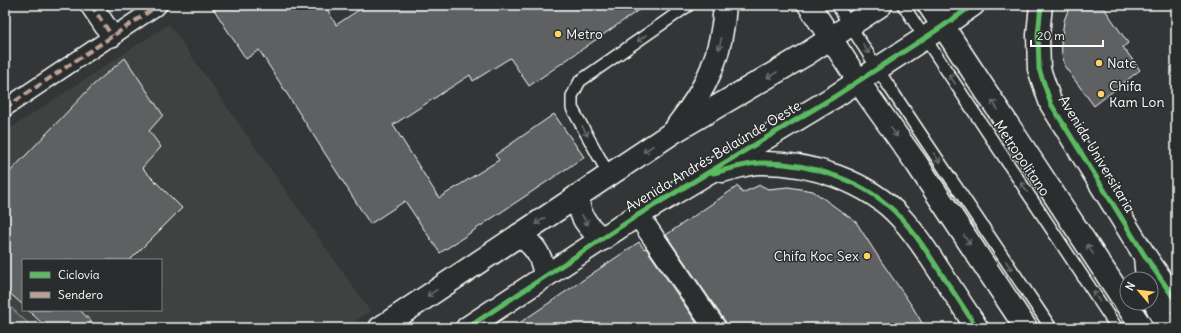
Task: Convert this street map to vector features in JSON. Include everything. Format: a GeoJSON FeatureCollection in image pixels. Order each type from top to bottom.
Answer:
{"type":"FeatureCollection","features":[{"type":"Feature","properties":{"kind":"street"},"geometry":{"type":"LineString","coordinates":[[90,5],[112,36]]}},
{"type":"Feature","properties":{"kind":"street"},"geometry":{"type":"LineString","coordinates":[[5,108],[159,5]]}},
{"type":"Feature","properties":{"kind":"street"},"geometry":{"type":"LineString","coordinates":[[672,133],[693,106],[706,84],[719,48],[724,26],[725,5]]}},
{"type":"Feature","properties":{"kind":"street"},"geometry":{"type":"LineString","coordinates":[[809,5],[858,81],[917,164],[1026,328]]}},
{"type":"Feature","properties":{"kind":"street"},"geometry":{"type":"LineString","coordinates":[[380,328],[672,133],[805,55],[881,5]]}},
{"type":"Feature","properties":{"kind":"street"},"geometry":{"type":"LineString","coordinates":[[929,5],[1142,328]]}},
{"type":"Feature","properties":{"kind":"street","name":"Avenida Andrés Belaúnde Oeste"},"geometry":{"type":"LineString","coordinates":[[478,325],[545,276],[638,215],[834,97],[973,5]]}},
{"type":"Feature","properties":{"kind":"street","name":"Avenida Universitaria"},"geometry":{"type":"LineString","coordinates":[[1041,5],[1038,35],[1039,69],[1051,104],[1145,256],[1176,301]]}},
{"type":"Feature","properties":{"kind":"street"},"geometry":{"type":"LineString","coordinates":[[703,175],[759,163],[786,164],[829,173],[856,185],[879,198],[900,217],[918,238],[977,328]]}},
{"type":"Feature","properties":{"kind":"street"},"geometry":{"type":"LineString","coordinates":[[577,196],[579,208],[584,221],[592,231],[603,239]]}},
{"type":"Feature","properties":{"kind":"street"},"geometry":{"type":"LineString","coordinates":[[638,215],[715,328]]}},
{"type":"Feature","properties":{"kind":"street"},"geometry":{"type":"LineString","coordinates":[[519,235],[529,241],[538,252],[543,264],[545,276]]}},
{"type":"Feature","properties":{"kind":"street"},"geometry":{"type":"LineString","coordinates":[[1145,256],[1146,271]]}},
{"type":"Feature","properties":{"kind":"street"},"geometry":{"type":"LineString","coordinates":[[1159,311],[1167,328]]}},
{"type":"Feature","properties":{"kind":"lane"},"geometry":{"type":"LineString","coordinates":[[609,175],[572,108],[572,96],[580,81],[689,5]]}},
{"type":"Feature","properties":{"kind":"lane"},"geometry":{"type":"LineString","coordinates":[[837,5],[1050,328]]}},
{"type":"Feature","properties":{"kind":"lane","name":"Metropolitano"},"geometry":{"type":"LineString","coordinates":[[903,5],[1117,328]]}},
{"type":"Feature","properties":{"kind":"shaded area"},"geometry":{"type":"Polygon","coordinates":[[[169,24],[370,311],[344,328],[5,328],[5,132],[169,24]]]}},
{"type":"Feature","properties":{"kind":"shaded area"},"geometry":{"type":"Polygon","coordinates":[[[5,302],[33,328],[5,328],[5,302]]]}},
{"type":"Feature","properties":{"kind":"building"},"geometry":{"type":"Polygon","coordinates":[[[211,5],[325,5],[336,25],[366,5],[646,5],[529,86],[510,58],[473,81],[470,75],[393,125],[439,198],[499,160],[495,155],[554,114],[584,157],[440,253],[405,201],[370,224],[259,50],[246,59],[211,5]]]}},
{"type":"Feature","properties":{"kind":"building"},"geometry":{"type":"Polygon","coordinates":[[[1070,5],[1102,5],[1128,43],[1123,47],[1140,70],[1094,106],[1065,67],[1061,42],[1064,21],[1070,5]]]}},
{"type":"Feature","properties":{"kind":"building"},"geometry":{"type":"Polygon","coordinates":[[[125,58],[163,115],[149,131],[161,147],[142,168],[182,208],[131,259],[22,259],[22,304],[5,289],[5,177],[92,86],[125,58]]]}},
{"type":"Feature","properties":{"kind":"building"},"geometry":{"type":"Polygon","coordinates":[[[760,185],[768,189],[788,187],[813,191],[856,222],[925,328],[727,328],[725,321],[666,235],[738,186],[742,193],[760,185]]]}},
{"type":"Feature","properties":{"kind":"building"},"geometry":{"type":"Polygon","coordinates":[[[639,242],[644,249],[646,248],[700,328],[512,328],[639,242]]]}},
{"type":"Feature","properties":{"kind":"building"},"geometry":{"type":"Polygon","coordinates":[[[29,311],[81,311],[97,328],[47,328],[29,311]]]}},
{"type":"Feature","properties":{"kind":"marked path"},"geometry":{"type":"LineString","coordinates":[[91,5],[112,36]]}},
{"type":"Feature","properties":{"kind":"marked path"},"geometry":{"type":"LineString","coordinates":[[5,108],[159,5]]}},
{"type":"Feature","properties":{"kind":"marked path"},"geometry":{"type":"LineString","coordinates":[[481,319],[487,328]]}},
{"type":"Feature","properties":{"kind":"cycle path"},"geometry":{"type":"LineString","coordinates":[[467,328],[638,215],[834,97],[973,5]]}},
{"type":"Feature","properties":{"kind":"cycle path"},"geometry":{"type":"LineString","coordinates":[[1041,5],[1038,35],[1039,69],[1051,104],[1145,256],[1176,301]]}},
{"type":"Feature","properties":{"kind":"cycle path"},"geometry":{"type":"LineString","coordinates":[[713,173],[755,163],[779,164],[817,170],[855,184],[887,205],[901,218],[929,254],[977,328]]}},
{"type":"Feature","properties":{"kind":"place","name":"Metro"},"geometry":{"type":"Point","coordinates":[558,34]}},
{"type":"Feature","properties":{"kind":"place","name":"Natc"},"geometry":{"type":"Point","coordinates":[1099,63]}},
{"type":"Feature","properties":{"kind":"place","name":"Chifa Kam Lon"},"geometry":{"type":"Point","coordinates":[1101,94]}},
{"type":"Feature","properties":{"kind":"place","name":"Chifa Koc Sex"},"geometry":{"type":"Point","coordinates":[867,256]}}]}
